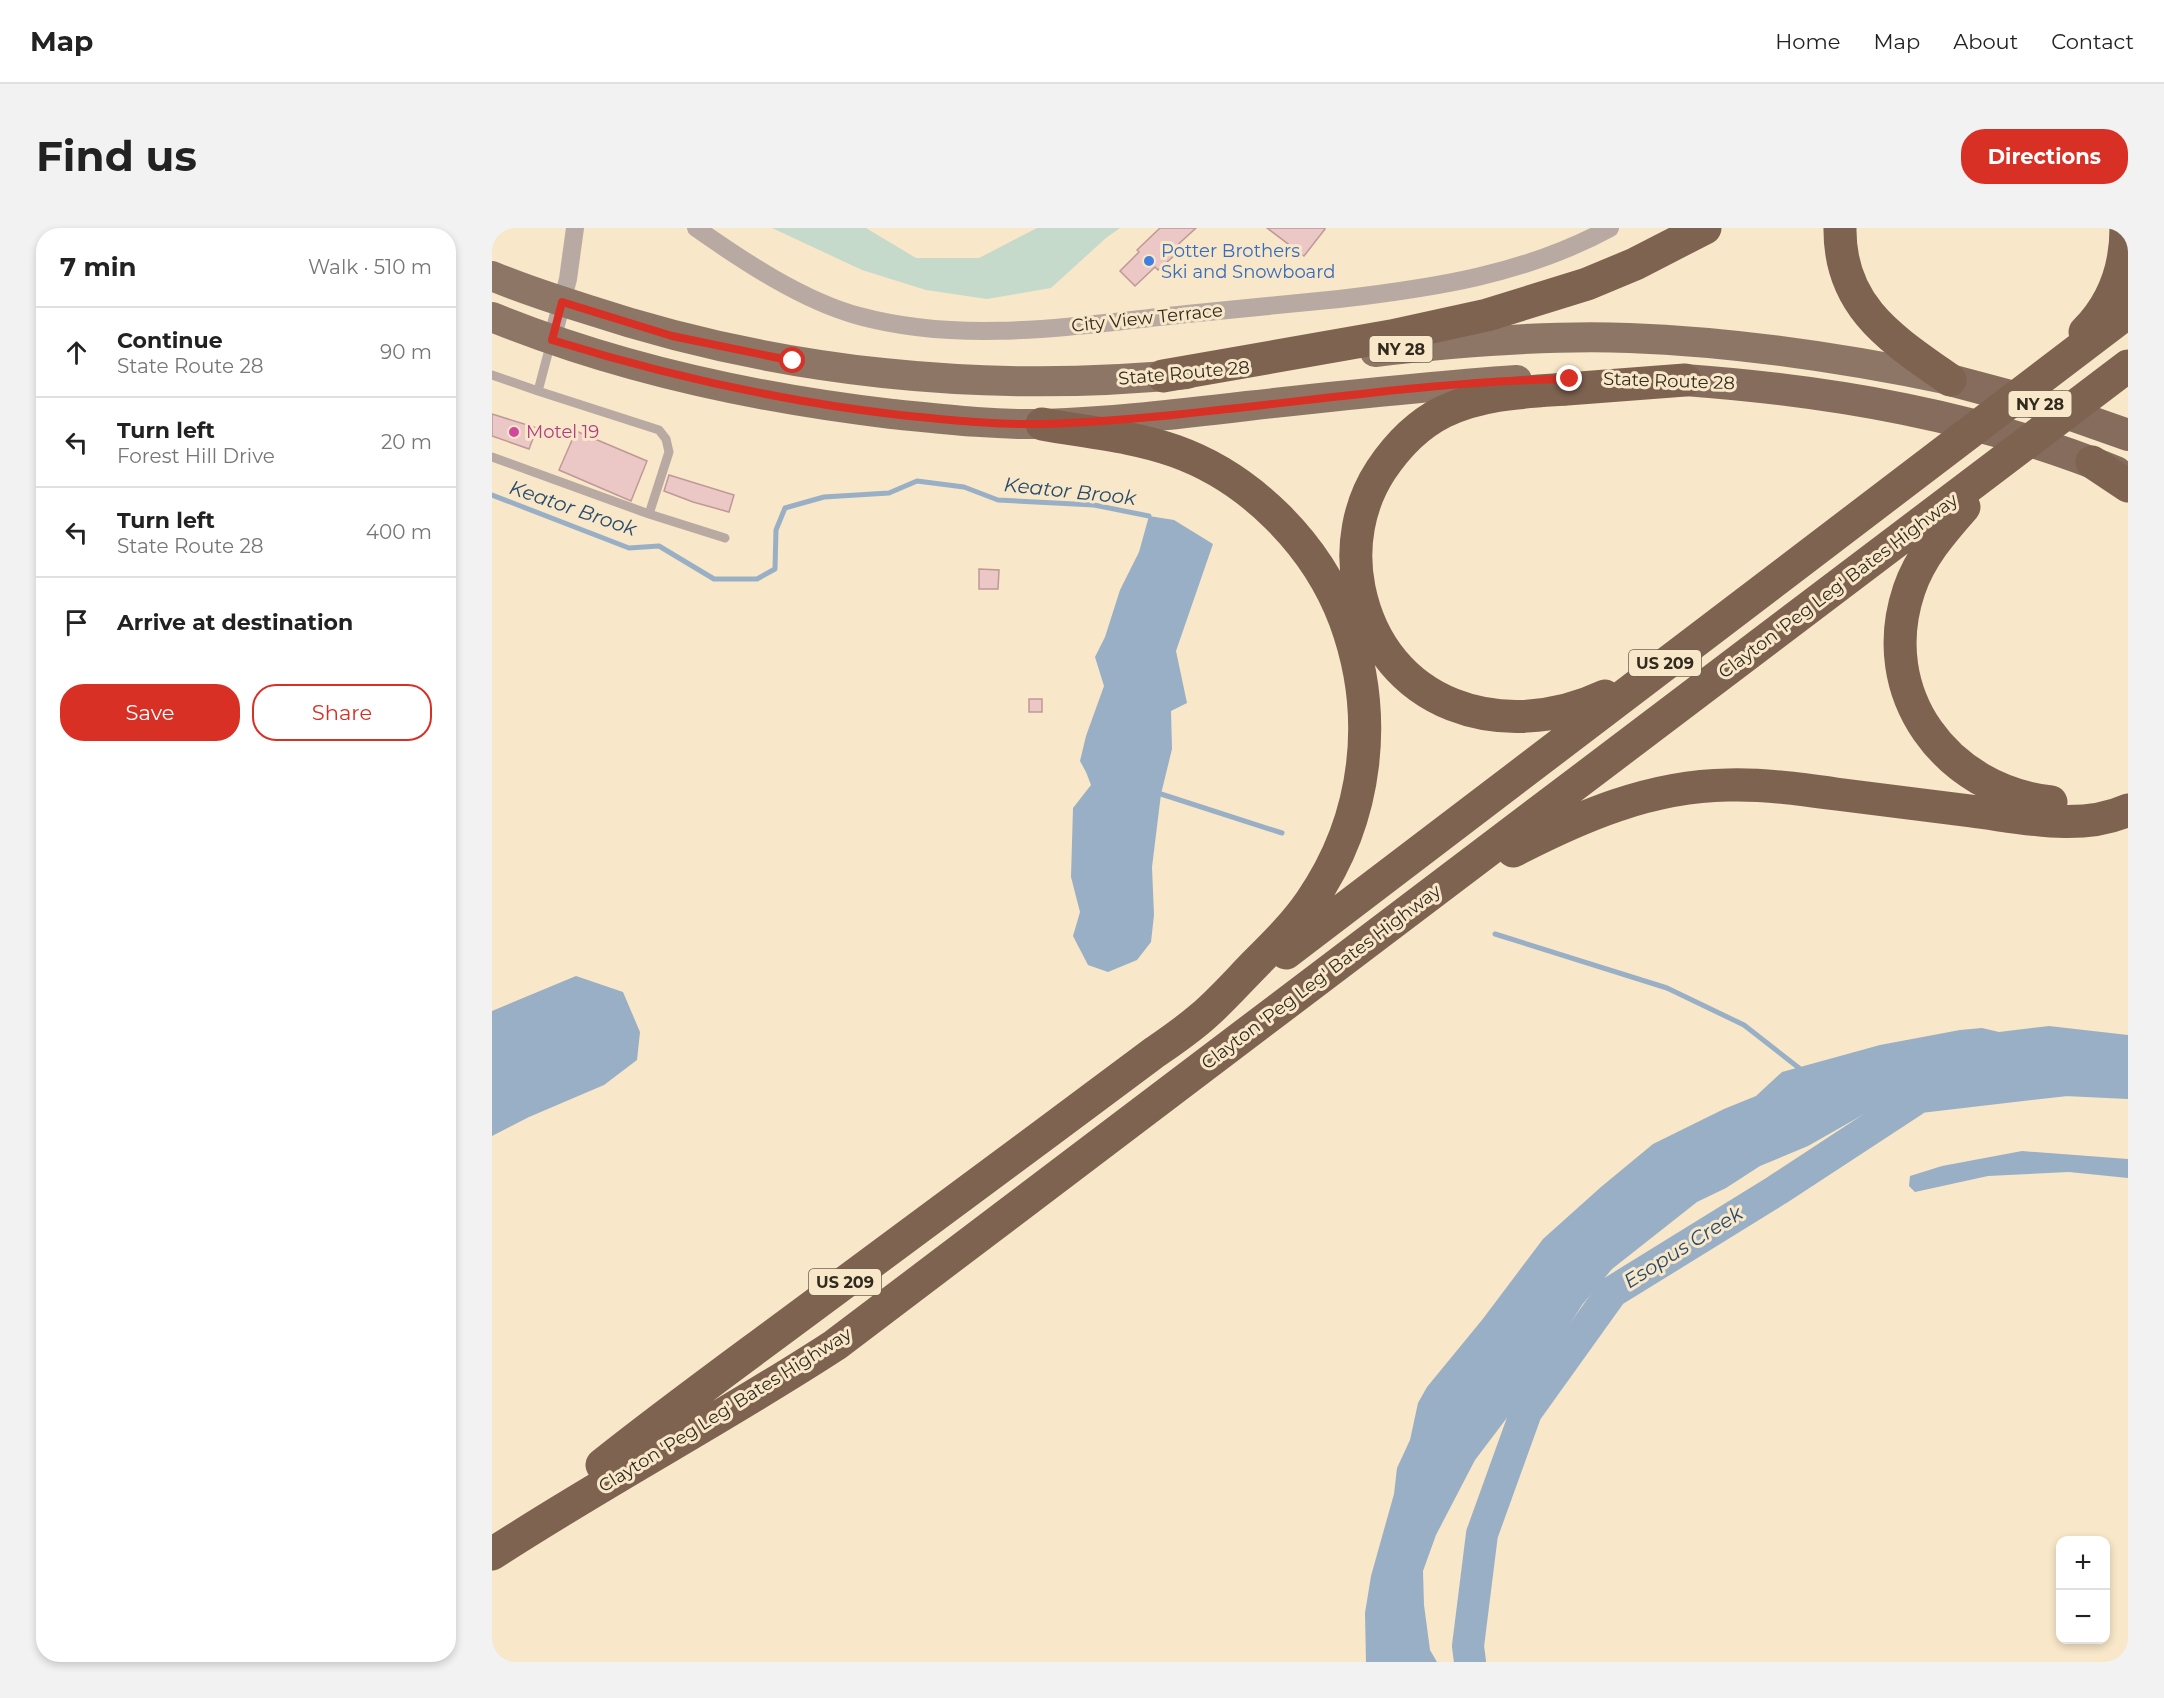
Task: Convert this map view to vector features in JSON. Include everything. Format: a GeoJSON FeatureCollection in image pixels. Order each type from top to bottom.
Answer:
{"type":"FeatureCollection","features":[{"type":"Feature","properties":{"kind":"highway"},"geometry":{"type":"LineString","coordinates":[[1164,376],[1391,336],[1487,315],[1587,284],[1635,264],[1705,228]]}},
{"type":"Feature","properties":{"kind":"highway"},"geometry":{"type":"LineString","coordinates":[[1840,228],[1844,266],[1869,316],[1900,345],[1950,380]]}},
{"type":"Feature","properties":{"kind":"highway"},"geometry":{"type":"LineString","coordinates":[[2037,381],[2088,329],[2110,298],[2121,270],[2126,228]]}},
{"type":"Feature","properties":{"kind":"highway","name":"US 209"},"geometry":{"type":"LineString","coordinates":[[492,1554],[694,1394],[1203,1016],[2128,312]]}},
{"type":"Feature","properties":{"kind":"highway","name":"Clayton 'Peg Leg' Bates Highway"},"geometry":{"type":"LineString","coordinates":[[492,1554],[582,1497],[796,1371],[835,1345],[2128,366]]}},
{"type":"Feature","properties":{"kind":"highway"},"geometry":{"type":"LineString","coordinates":[[1685,380],[1492,396],[1467,402],[1443,412],[1422,425],[1404,441],[1374,481],[1364,505],[1358,530],[1356,567],[1369,624],[1395,664],[1434,696],[1481,713],[1507,717],[1533,717],[1558,714],[1582,707],[1630,682],[1703,634]]}},
{"type":"Feature","properties":{"kind":"highway","name":"State Route 28"},"geometry":{"type":"LineString","coordinates":[[1685,380],[1830,395],[1913,411],[2001,432],[2092,462],[2128,477]]}},
{"type":"Feature","properties":{"kind":"highway","name":"State Route 28"},"geometry":{"type":"LineString","coordinates":[[1950,380],[2040,404],[2128,435]]}},
{"type":"Feature","properties":{"kind":"highway"},"geometry":{"type":"LineString","coordinates":[[1042,424],[1149,443],[1177,452],[1226,476],[1249,492],[1287,527],[1318,568],[1341,610],[1357,659],[1365,709],[1364,751],[1361,784],[1347,834],[1325,879],[1298,918],[1203,1016]]}},
{"type":"Feature","properties":{"kind":"highway"},"geometry":{"type":"LineString","coordinates":[[2012,454],[1945,528],[1917,570],[1908,591],[1900,639],[1906,686],[1927,731],[1942,751],[1979,780],[2026,798],[2072,803],[2095,800],[2128,788]]}},
{"type":"Feature","properties":{"kind":"highway"},"geometry":{"type":"LineString","coordinates":[[2092,462],[2128,486]]}},
{"type":"Feature","properties":{"kind":"highway"},"geometry":{"type":"LineString","coordinates":[[1434,892],[1558,828],[1593,813],[1659,793],[1696,787],[1728,785],[1794,788],[2047,821],[2099,819],[2128,810]]}},
{"type":"Feature","properties":{"kind":"main road","name":"State Route 28"},"geometry":{"type":"LineString","coordinates":[[492,276],[562,302],[691,340],[850,370],[920,376],[1039,382],[1164,376],[1457,344],[1585,338],[1687,341],[1745,346],[1845,359],[1950,380]]}},
{"type":"Feature","properties":{"kind":"main road","name":"State Route 28"},"geometry":{"type":"LineString","coordinates":[[492,317],[552,340],[662,372],[775,398],[944,420],[1042,424],[1179,414],[1459,384],[1530,379],[1685,380]]}},
{"type":"Feature","properties":{"kind":"street"},"geometry":{"type":"LineString","coordinates":[[552,340],[568,279],[575,228]]}},
{"type":"Feature","properties":{"kind":"street","name":"City View Terrace"},"geometry":{"type":"LineString","coordinates":[[696,228],[797,291],[857,316],[924,328],[999,331],[1080,326],[1432,287],[1539,261],[1610,228]]}},
{"type":"Feature","properties":{"kind":"lane"},"geometry":{"type":"LineString","coordinates":[[537,391],[552,340]]}},
{"type":"Feature","properties":{"kind":"lane"},"geometry":{"type":"LineString","coordinates":[[492,375],[660,430],[666,439],[669,452],[649,514]]}},
{"type":"Feature","properties":{"kind":"lane"},"geometry":{"type":"LineString","coordinates":[[492,457],[649,514],[725,538]]}},
{"type":"Feature","properties":{"kind":"green space"},"geometry":{"type":"Polygon","coordinates":[[[772,228],[866,228],[916,258],[979,258],[1037,228],[1120,228],[1051,288],[987,299],[926,290],[862,270],[772,228]]]}},
{"type":"Feature","properties":{"kind":"water"},"geometry":{"type":"Polygon","coordinates":[[[1149,516],[1174,520],[1213,544],[1176,651],[1187,703],[1171,711],[1172,749],[1161,794],[1152,867],[1154,915],[1151,942],[1137,960],[1108,972],[1088,965],[1073,936],[1080,912],[1071,877],[1073,808],[1091,785],[1080,761],[1086,736],[1104,686],[1095,657],[1105,637],[1120,590],[1139,552],[1149,516]]]}},
{"type":"Feature","properties":{"kind":"water"},"geometry":{"type":"Polygon","coordinates":[[[576,976],[623,992],[640,1032],[637,1060],[604,1085],[529,1117],[492,1136],[492,1011],[576,976]]]}},
{"type":"Feature","properties":{"kind":"water"},"geometry":{"type":"Polygon","coordinates":[[[2049,1026],[2128,1035],[2128,1089],[2051,1082],[1982,1084],[1866,1113],[1808,1146],[1760,1166],[1726,1188],[1697,1202],[1612,1269],[1582,1305],[1525,1394],[1475,1460],[1436,1535],[1423,1571],[1424,1605],[1430,1650],[1437,1662],[1366,1662],[1365,1613],[1371,1576],[1394,1494],[1397,1468],[1410,1440],[1418,1403],[1427,1387],[1482,1320],[1543,1239],[1653,1144],[1756,1096],[1782,1072],[1880,1045],[1960,1030],[1982,1028],[1999,1032],[2049,1026]]]}},
{"type":"Feature","properties":{"kind":"water"},"geometry":{"type":"Polygon","coordinates":[[[2022,1151],[2128,1159],[2128,1178],[2069,1172],[1988,1176],[1915,1192],[1909,1186],[1910,1176],[1942,1166],[2022,1151]]]}},
{"type":"Feature","properties":{"kind":"building","name":"Potter Brothers Ski and Snowboard"},"geometry":{"type":"Polygon","coordinates":[[[1160,228],[1196,228],[1171,251],[1175,255],[1158,270],[1155,267],[1135,286],[1120,271],[1139,252],[1137,250],[1160,228]]]}},
{"type":"Feature","properties":{"kind":"building"},"geometry":{"type":"Polygon","coordinates":[[[1267,228],[1323,228],[1325,229],[1304,256],[1267,228]]]}},
{"type":"Feature","properties":{"kind":"building","name":"Motel 19"},"geometry":{"type":"Polygon","coordinates":[[[492,414],[537,428],[529,449],[492,436],[492,414]]]}},
{"type":"Feature","properties":{"kind":"building"},"geometry":{"type":"Polygon","coordinates":[[[576,431],[647,461],[631,501],[559,470],[576,431]]]}},
{"type":"Feature","properties":{"kind":"building"},"geometry":{"type":"Polygon","coordinates":[[[669,475],[734,495],[729,512],[664,491],[669,475]]]}},
{"type":"Feature","properties":{"kind":"building"},"geometry":{"type":"Polygon","coordinates":[[[979,569],[999,570],[998,589],[979,589],[979,569]]]}},
{"type":"Feature","properties":{"kind":"building"},"geometry":{"type":"Polygon","coordinates":[[[1029,699],[1042,699],[1042,712],[1029,712],[1029,699]]]}},
{"type":"Feature","properties":{"kind":"waterway","name":"Keator Brook"},"geometry":{"type":"LineString","coordinates":[[492,495],[629,548],[659,546],[714,579],[757,579],[775,569],[776,530],[785,508],[824,497],[889,493],[917,481],[964,487],[998,500],[1094,505],[1149,516]]}},
{"type":"Feature","properties":{"kind":"waterway"},"geometry":{"type":"LineString","coordinates":[[1161,794],[1282,833]]}},
{"type":"Feature","properties":{"kind":"waterway"},"geometry":{"type":"LineString","coordinates":[[1495,934],[1667,988],[1744,1025],[1799,1068]]}},
{"type":"Feature","properties":{"kind":"waterway","name":"Esopus Creek"},"geometry":{"type":"LineString","coordinates":[[1470,1662],[1468,1646],[1482,1534],[1526,1412],[1612,1292],[1777,1190],[1919,1097],[2066,1080],[2128,1083]]}},
{"type":"Feature","properties":{"kind":"place","name":"Potter Brothers Ski and Snowboard"},"geometry":{"type":"Point","coordinates":[1149,261]}},
{"type":"Feature","properties":{"kind":"place","name":"Motel 19"},"geometry":{"type":"Point","coordinates":[514,432]}},
{"type":"Feature","properties":{"kind":"route"},"geometry":{"type":"LineString","coordinates":[[793,361],[672,336],[562,302],[552,340],[662,372],[775,398],[944,420],[1042,424],[1179,414],[1459,384],[1570,379]]}}]}
